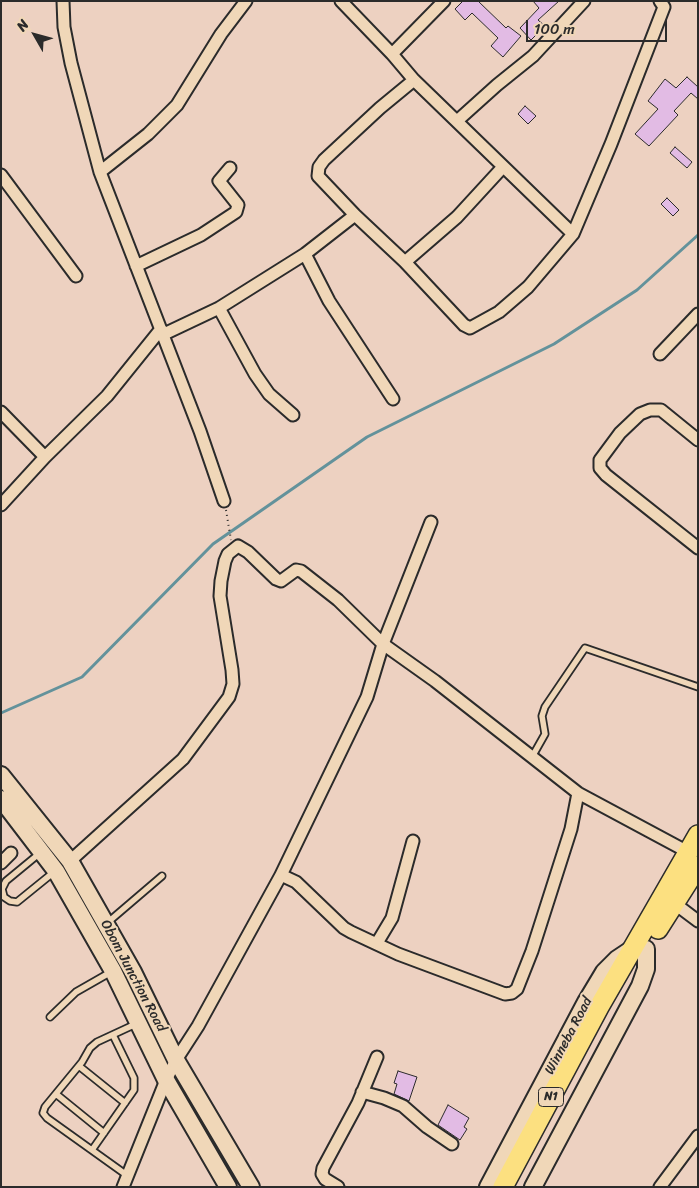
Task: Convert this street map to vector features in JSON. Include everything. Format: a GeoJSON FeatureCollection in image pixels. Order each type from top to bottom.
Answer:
{"type":"FeatureCollection","features":[{"type":"Feature","properties":{"kind":"highway","name":"Winneba Road"},"geometry":{"type":"LineString","coordinates":[[640,949],[674,903],[693,859],[698,835]]}},
{"type":"Feature","properties":{"kind":"highway","name":"Winneba Road"},"geometry":{"type":"LineString","coordinates":[[503,1187],[693,859]]}},
{"type":"Feature","properties":{"kind":"highway","name":"Winneba Road"},"geometry":{"type":"LineString","coordinates":[[517,1187],[605,1010]]}},
{"type":"Feature","properties":{"kind":"main road","name":"Obom Junction Road"},"geometry":{"type":"LineString","coordinates":[[1,775],[70,861],[133,972],[176,1060],[252,1187]]}},
{"type":"Feature","properties":{"kind":"main road","name":"Obom Junction Road"},"geometry":{"type":"LineString","coordinates":[[1,799],[56,871],[113,971],[166,1080],[228,1187]]}},
{"type":"Feature","properties":{"kind":"main road","name":"Winneba Road"},"geometry":{"type":"LineString","coordinates":[[488,1187],[586,1002],[604,972],[617,959],[640,949],[646,969],[640,986],[533,1187]]}},
{"type":"Feature","properties":{"kind":"street"},"geometry":{"type":"LineString","coordinates":[[63,1],[64,26],[71,63],[100,172],[200,431],[224,501]]}},
{"type":"Feature","properties":{"kind":"street"},"geometry":{"type":"LineString","coordinates":[[100,172],[148,134],[177,105],[221,34],[246,1]]}},
{"type":"Feature","properties":{"kind":"street"},"geometry":{"type":"LineString","coordinates":[[341,1],[414,80],[502,168],[572,234]]}},
{"type":"Feature","properties":{"kind":"street"},"geometry":{"type":"LineString","coordinates":[[392,54],[444,1]]}},
{"type":"Feature","properties":{"kind":"street"},"geometry":{"type":"LineString","coordinates":[[457,121],[533,56],[584,1]]}},
{"type":"Feature","properties":{"kind":"street"},"geometry":{"type":"LineString","coordinates":[[414,80],[373,114],[324,160],[319,167],[318,176],[405,262],[464,325],[470,328],[499,312],[528,287],[572,234],[611,144],[664,7],[660,1]]}},
{"type":"Feature","properties":{"kind":"street"},"geometry":{"type":"LineString","coordinates":[[136,266],[201,235],[236,212],[238,205],[219,181],[230,168]]}},
{"type":"Feature","properties":{"kind":"street"},"geometry":{"type":"LineString","coordinates":[[405,262],[457,217],[502,168]]}},
{"type":"Feature","properties":{"kind":"street"},"geometry":{"type":"LineString","coordinates":[[1,175],[76,276]]}},
{"type":"Feature","properties":{"kind":"street"},"geometry":{"type":"LineString","coordinates":[[1,505],[44,457],[107,396],[162,332],[219,308],[305,254],[355,214]]}},
{"type":"Feature","properties":{"kind":"street"},"geometry":{"type":"LineString","coordinates":[[305,254],[328,300],[393,398]]}},
{"type":"Feature","properties":{"kind":"street"},"geometry":{"type":"LineString","coordinates":[[219,308],[255,374],[269,394],[293,415]]}},
{"type":"Feature","properties":{"kind":"street"},"geometry":{"type":"LineString","coordinates":[[660,354],[698,314]]}},
{"type":"Feature","properties":{"kind":"street"},"geometry":{"type":"LineString","coordinates":[[697,439],[661,410],[650,410],[640,414],[620,433],[600,460],[600,468],[606,475],[698,548]]}},
{"type":"Feature","properties":{"kind":"street"},"geometry":{"type":"LineString","coordinates":[[1,412],[44,457]]}},
{"type":"Feature","properties":{"kind":"street"},"geometry":{"type":"LineString","coordinates":[[123,1187],[166,1080],[281,875],[367,697],[383,644],[431,522]]}},
{"type":"Feature","properties":{"kind":"street"},"geometry":{"type":"LineString","coordinates":[[70,861],[183,759],[229,697],[232,684],[232,670],[220,596],[222,570],[225,561],[232,550],[238,546],[281,581],[296,570],[301,571],[338,600],[383,644],[435,681],[578,793],[693,859]]}},
{"type":"Feature","properties":{"kind":"street"},"geometry":{"type":"LineString","coordinates":[[281,875],[296,882],[344,928],[398,954],[496,991],[505,994],[512,993],[517,989],[532,951],[571,829],[578,793]]}},
{"type":"Feature","properties":{"kind":"street"},"geometry":{"type":"LineString","coordinates":[[377,943],[392,918],[413,841]]}},
{"type":"Feature","properties":{"kind":"street"},"geometry":{"type":"LineString","coordinates":[[1,863],[11,853]]}},
{"type":"Feature","properties":{"kind":"street"},"geometry":{"type":"LineString","coordinates":[[674,903],[698,921]]}},
{"type":"Feature","properties":{"kind":"street"},"geometry":{"type":"LineString","coordinates":[[338,1187],[325,1179],[322,1174],[323,1168],[362,1092],[377,1057]]}},
{"type":"Feature","properties":{"kind":"street"},"geometry":{"type":"LineString","coordinates":[[362,1092],[403,1106],[427,1127],[452,1144]]}},
{"type":"Feature","properties":{"kind":"street"},"geometry":{"type":"LineString","coordinates":[[660,1187],[698,1136]]}},
{"type":"Feature","properties":{"kind":"lane"},"geometry":{"type":"LineString","coordinates":[[532,757],[546,734],[542,716],[545,707],[585,648],[698,687]]}},
{"type":"Feature","properties":{"kind":"lane"},"geometry":{"type":"LineString","coordinates":[[41,851],[6,881],[2,889],[4,897],[10,901],[17,902],[56,871]]}},
{"type":"Feature","properties":{"kind":"lane"},"geometry":{"type":"LineString","coordinates":[[106,924],[162,876]]}},
{"type":"Feature","properties":{"kind":"lane"},"geometry":{"type":"LineString","coordinates":[[50,1016],[76,992],[113,971]]}},
{"type":"Feature","properties":{"kind":"lane"},"geometry":{"type":"LineString","coordinates":[[128,1176],[47,1118],[43,1112],[45,1107],[79,1066],[90,1048],[97,1042],[139,1023]]}},
{"type":"Feature","properties":{"kind":"lane"},"geometry":{"type":"LineString","coordinates":[[92,1150],[134,1090],[134,1078],[113,1035]]}},
{"type":"Feature","properties":{"kind":"lane"},"geometry":{"type":"LineString","coordinates":[[79,1066],[125,1103]]}},
{"type":"Feature","properties":{"kind":"lane"},"geometry":{"type":"LineString","coordinates":[[56,1094],[104,1133]]}},
{"type":"Feature","properties":{"kind":"path"},"geometry":{"type":"LineString","coordinates":[[224,501],[232,550]]}},
{"type":"Feature","properties":{"kind":"building"},"geometry":{"type":"Polygon","coordinates":[[[463,1],[478,1],[506,28],[508,26],[521,36],[503,57],[491,46],[498,38],[472,13],[465,20],[455,9],[463,1]]]}},
{"type":"Feature","properties":{"kind":"building"},"geometry":{"type":"Polygon","coordinates":[[[533,1],[559,1],[538,20],[545,26],[531,40],[520,28],[539,8],[533,1]]]}},
{"type":"Feature","properties":{"kind":"building"},"geometry":{"type":"Polygon","coordinates":[[[687,77],[698,87],[698,99],[691,93],[674,111],[678,115],[649,146],[635,134],[658,109],[648,101],[665,79],[676,88],[687,77]]]}},
{"type":"Feature","properties":{"kind":"building"},"geometry":{"type":"Polygon","coordinates":[[[525,106],[536,116],[528,124],[518,114],[525,106]]]}},
{"type":"Feature","properties":{"kind":"building"},"geometry":{"type":"Polygon","coordinates":[[[675,147],[692,162],[687,168],[670,153],[675,147]]]}},
{"type":"Feature","properties":{"kind":"building"},"geometry":{"type":"Polygon","coordinates":[[[667,198],[679,210],[673,216],[661,204],[667,198]]]}},
{"type":"Feature","properties":{"kind":"building"},"geometry":{"type":"Polygon","coordinates":[[[398,1071],[417,1077],[409,1101],[394,1094],[397,1084],[394,1083],[398,1071]]]}},
{"type":"Feature","properties":{"kind":"building"},"geometry":{"type":"Polygon","coordinates":[[[448,1105],[469,1118],[464,1127],[467,1129],[460,1140],[438,1125],[448,1105]]]}},
{"type":"Feature","properties":{"kind":"waterway"},"geometry":{"type":"LineString","coordinates":[[1,713],[82,677],[213,544],[367,437],[554,344],[637,290],[698,235]]}}]}
